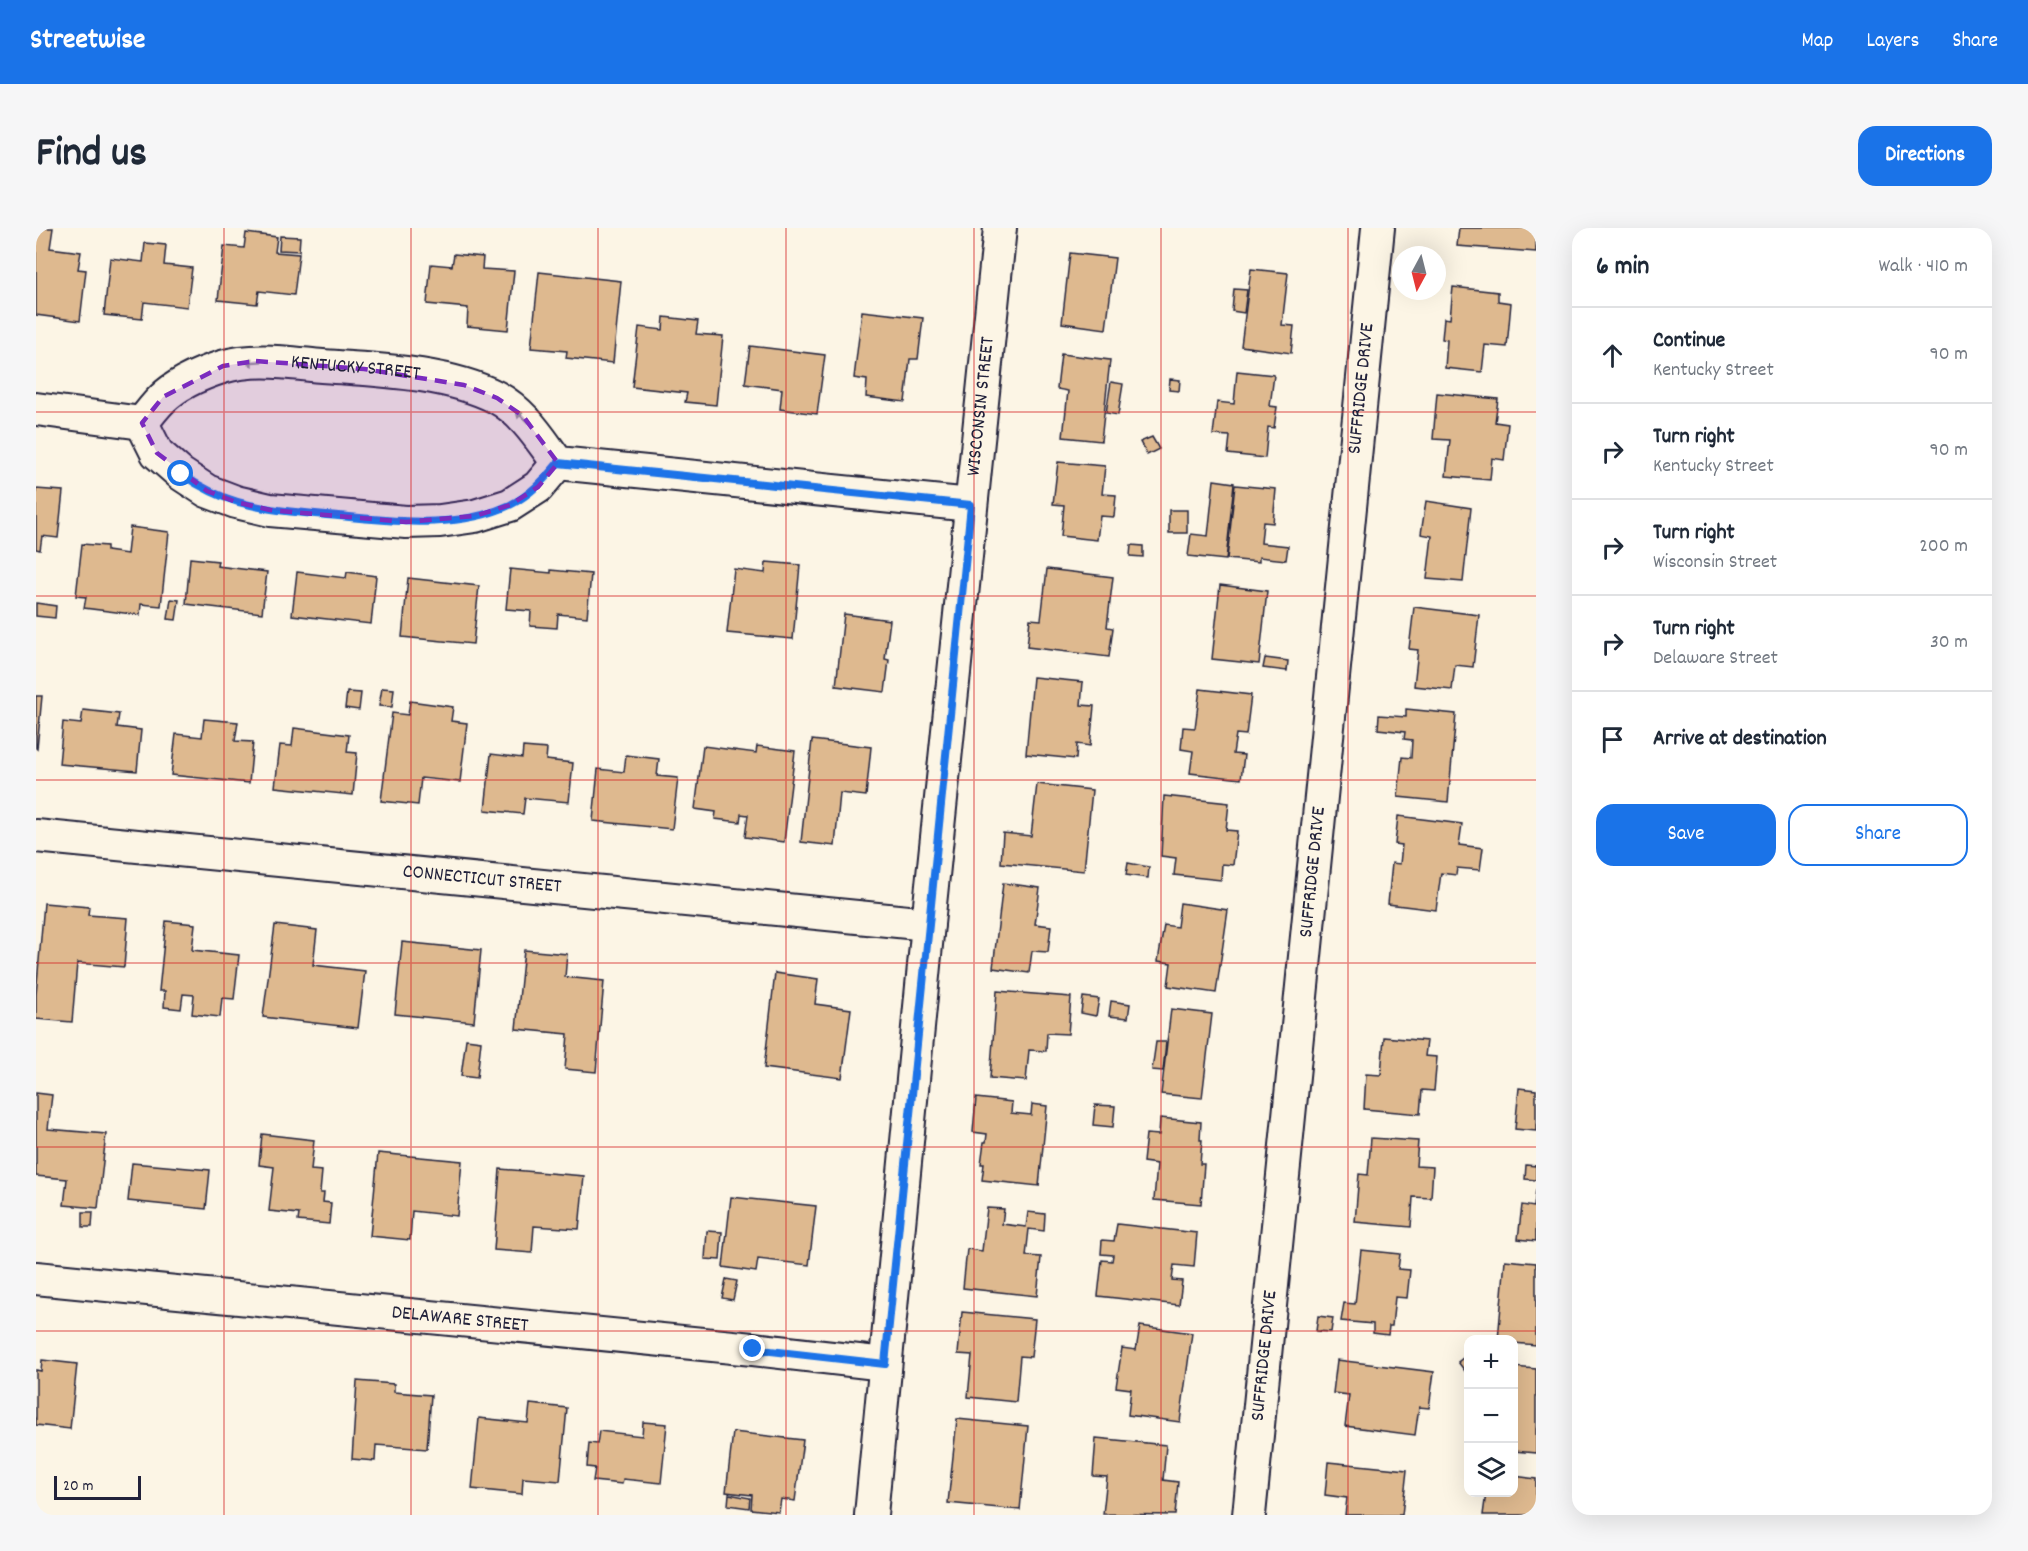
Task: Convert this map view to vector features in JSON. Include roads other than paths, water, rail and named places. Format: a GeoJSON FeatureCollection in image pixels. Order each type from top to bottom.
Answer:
{"type":"FeatureCollection","features":[{"type":"Feature","properties":{"kind":"street","name":"WISCONSIN STREET"},"geometry":{"type":"LineString","coordinates":[[871,1515],[928,924],[1000,228]]}},
{"type":"Feature","properties":{"kind":"street","name":"SUFFRIDGE DRIVE"},"geometry":{"type":"LineString","coordinates":[[1249,1515],[1377,228]]}},
{"type":"Feature","properties":{"kind":"street","name":"KENTUCKY STREET"},"geometry":{"type":"LineString","coordinates":[[142,423],[163,397],[191,380],[223,366],[256,361],[364,369],[431,377],[464,385],[497,398],[523,416],[558,463]]}},
{"type":"Feature","properties":{"kind":"street"},"geometry":{"type":"LineString","coordinates":[[36,410],[142,423],[157,453],[181,474],[207,491],[236,502],[270,510],[406,522],[441,522],[476,516],[510,505],[538,487],[558,463],[971,505]]}},
{"type":"Feature","properties":{"kind":"street","name":"CONNECTICUT STREET"},"geometry":{"type":"LineString","coordinates":[[36,836],[928,924]]}},
{"type":"Feature","properties":{"kind":"street","name":"DELAWARE STREET"},"geometry":{"type":"LineString","coordinates":[[36,1278],[718,1345],[885,1364]]}}]}
